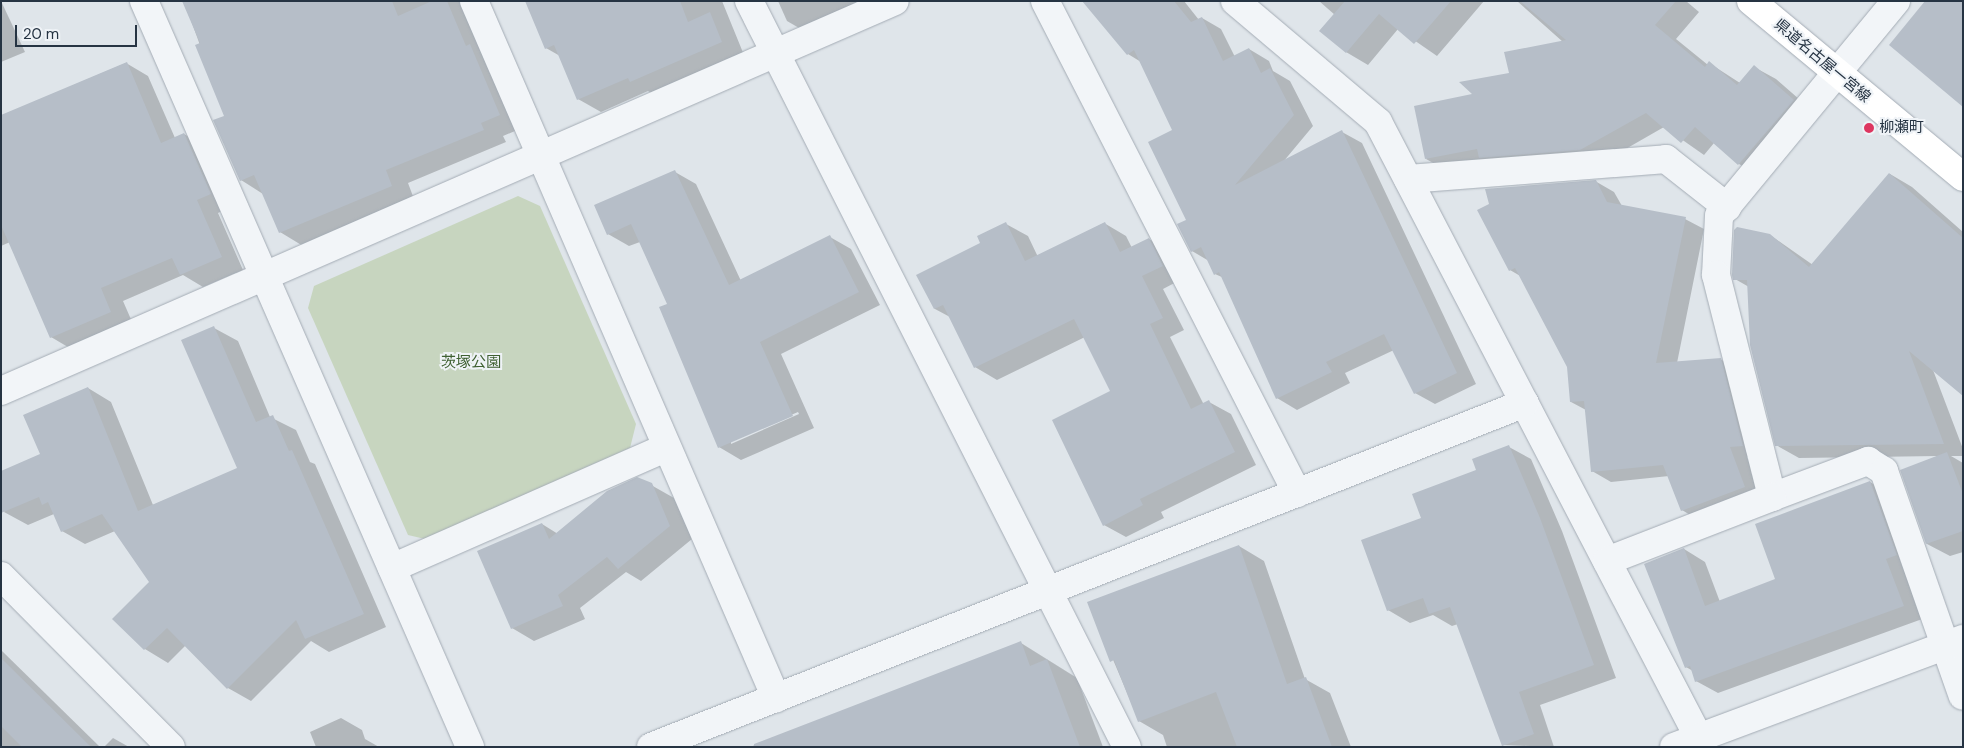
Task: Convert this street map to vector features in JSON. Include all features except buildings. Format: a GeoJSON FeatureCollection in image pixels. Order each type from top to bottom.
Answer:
{"type":"FeatureCollection","features":[{"type":"Feature","properties":{"kind":"main road","name":"県道名古屋一宮線"},"geometry":{"type":"LineString","coordinates":[[1751,1],[1963,177]]}},
{"type":"Feature","properties":{"kind":"street"},"geometry":{"type":"LineString","coordinates":[[144,1],[470,747]]}},
{"type":"Feature","properties":{"kind":"street"},"geometry":{"type":"LineString","coordinates":[[474,1],[776,698]]}},
{"type":"Feature","properties":{"kind":"street"},"geometry":{"type":"LineString","coordinates":[[749,1],[1127,747]]}},
{"type":"Feature","properties":{"kind":"street"},"geometry":{"type":"LineString","coordinates":[[4,383],[264,277],[895,1]]}},
{"type":"Feature","properties":{"kind":"street"},"geometry":{"type":"LineString","coordinates":[[1045,1],[1296,493]]}},
{"type":"Feature","properties":{"kind":"street"},"geometry":{"type":"LineString","coordinates":[[1235,1],[1378,122],[1699,738]]}},
{"type":"Feature","properties":{"kind":"street"},"geometry":{"type":"LineString","coordinates":[[1772,497],[1716,275],[1719,216],[1896,1]]}},
{"type":"Feature","properties":{"kind":"street"},"geometry":{"type":"LineString","coordinates":[[1408,179],[1666,159],[1726,207]]}},
{"type":"Feature","properties":{"kind":"street"},"geometry":{"type":"LineString","coordinates":[[651,747],[1525,403]]}},
{"type":"Feature","properties":{"kind":"street"},"geometry":{"type":"LineString","coordinates":[[392,568],[667,447]]}},
{"type":"Feature","properties":{"kind":"street"},"geometry":{"type":"LineString","coordinates":[[1607,561],[1868,460],[1884,471],[1954,642],[1963,696]]}},
{"type":"Feature","properties":{"kind":"street"},"geometry":{"type":"LineString","coordinates":[[1,576],[171,747]]}},
{"type":"Feature","properties":{"kind":"street"},"geometry":{"type":"LineString","coordinates":[[1674,747],[1954,642]]}},
{"type":"Feature","properties":{"kind":"green space","name":"茨塚公園"},"geometry":{"type":"Polygon","coordinates":[[[518,196],[540,206],[636,424],[630,448],[425,539],[408,535],[308,308],[314,286],[518,196]]]}},
{"type":"Feature","properties":{"kind":"place","name":"柳瀬町"},"geometry":{"type":"Point","coordinates":[1869,128]}}]}
